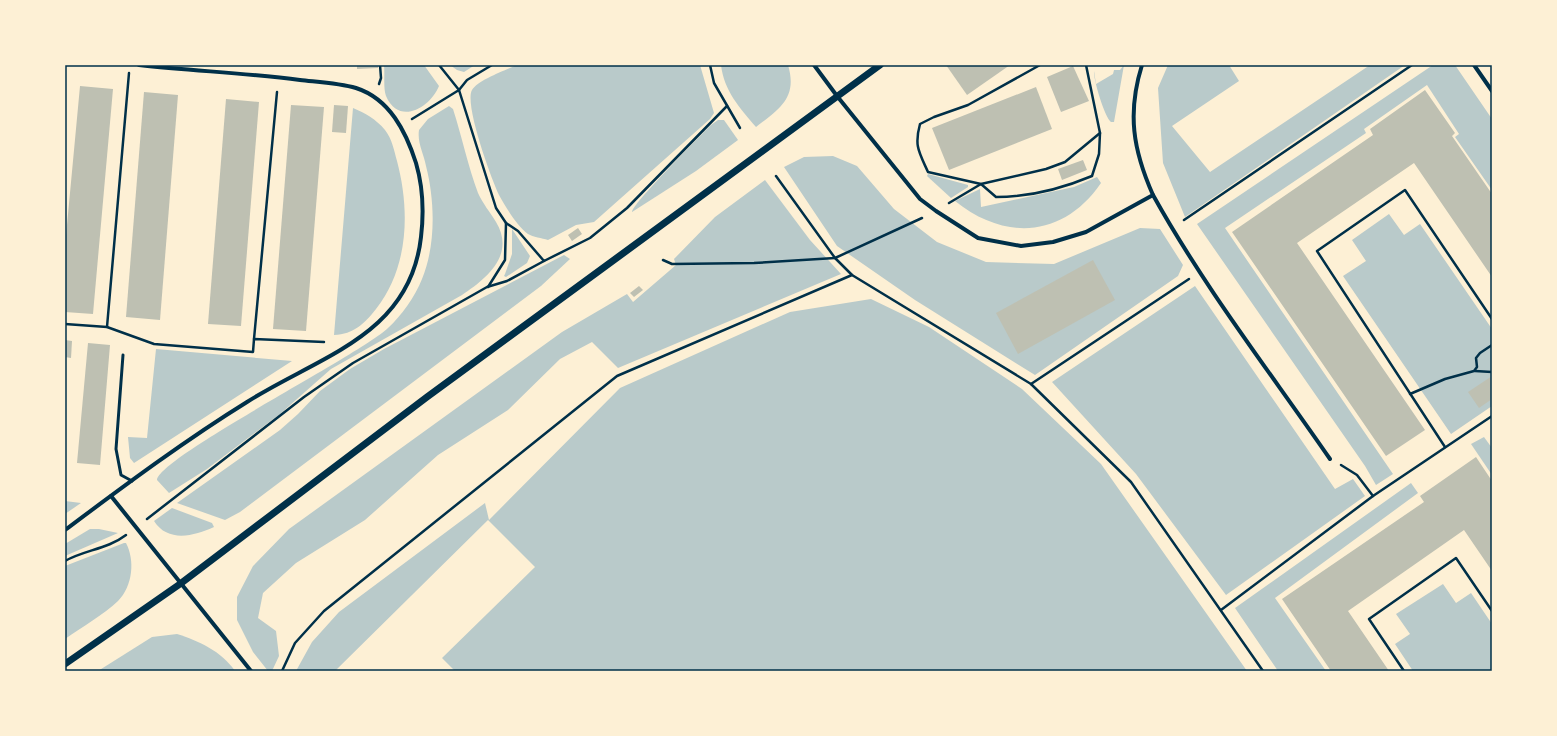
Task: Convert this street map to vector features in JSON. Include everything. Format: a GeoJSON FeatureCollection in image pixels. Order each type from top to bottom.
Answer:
{"type":"FeatureCollection","features":[{"type":"Feature","properties":{"kind":"street"},"geometry":{"type":"LineString","coordinates":[[65,530],[132,481],[247,402],[370,332],[393,309],[406,288],[417,263],[423,225],[423,202],[420,176],[402,126],[386,106],[376,98],[356,88],[278,77],[139,65]]}},
{"type":"Feature","properties":{"kind":"street"},"geometry":{"type":"LineString","coordinates":[[814,65],[837,96],[920,198],[936,211],[978,238],[1021,246],[1053,242],[1086,232],[1153,195]]}},
{"type":"Feature","properties":{"kind":"street"},"geometry":{"type":"LineString","coordinates":[[65,664],[180,584],[427,397],[880,65]]}},
{"type":"Feature","properties":{"kind":"street"},"geometry":{"type":"LineString","coordinates":[[1142,65],[1135,92],[1133,115],[1134,139],[1142,169],[1153,195],[1200,272],[1330,459]]}},
{"type":"Feature","properties":{"kind":"street"},"geometry":{"type":"LineString","coordinates":[[1474,65],[1492,91]]}},
{"type":"Feature","properties":{"kind":"street"},"geometry":{"type":"LineString","coordinates":[[111,496],[180,584],[252,671]]}},
{"type":"Feature","properties":{"kind":"lane"},"geometry":{"type":"LineString","coordinates":[[123,355],[116,449],[121,475],[132,481]]}},
{"type":"Feature","properties":{"kind":"path"},"geometry":{"type":"LineString","coordinates":[[106,327],[130,65]]}},
{"type":"Feature","properties":{"kind":"path"},"geometry":{"type":"LineString","coordinates":[[439,65],[459,90],[496,208],[506,223],[518,231],[544,261]]}},
{"type":"Feature","properties":{"kind":"path"},"geometry":{"type":"LineString","coordinates":[[421,114],[459,90],[466,80],[492,65]]}},
{"type":"Feature","properties":{"kind":"path"},"geometry":{"type":"LineString","coordinates":[[710,65],[714,83],[740,128]]}},
{"type":"Feature","properties":{"kind":"path"},"geometry":{"type":"LineString","coordinates":[[1040,65],[968,105],[934,117],[920,124],[916,137],[917,148],[928,172],[981,184],[996,197],[1038,193],[1069,186],[1092,176],[1099,154],[1100,133],[1086,65]]}},
{"type":"Feature","properties":{"kind":"path"},"geometry":{"type":"LineString","coordinates":[[1172,228],[1412,65]]}},
{"type":"Feature","properties":{"kind":"path"},"geometry":{"type":"LineString","coordinates":[[65,324],[106,327],[154,344],[253,352],[278,77]]}},
{"type":"Feature","properties":{"kind":"path"},"geometry":{"type":"LineString","coordinates":[[65,561],[75,555],[116,543],[304,397],[353,363],[488,287],[507,281],[590,238],[627,208],[727,106]]}},
{"type":"Feature","properties":{"kind":"path"},"geometry":{"type":"LineString","coordinates":[[663,260],[672,264],[754,263],[835,258],[936,211],[981,184],[1046,169],[1065,162],[1100,133]]}},
{"type":"Feature","properties":{"kind":"path"},"geometry":{"type":"LineString","coordinates":[[776,176],[835,258],[852,275],[1031,384],[1131,482],[1263,671]]}},
{"type":"Feature","properties":{"kind":"path"},"geometry":{"type":"LineString","coordinates":[[1445,447],[1317,251],[1405,190],[1492,319]]}},
{"type":"Feature","properties":{"kind":"path"},"geometry":{"type":"LineString","coordinates":[[488,287],[505,260],[506,223]]}},
{"type":"Feature","properties":{"kind":"path"},"geometry":{"type":"LineString","coordinates":[[1031,384],[1200,272]]}},
{"type":"Feature","properties":{"kind":"path"},"geometry":{"type":"LineString","coordinates":[[282,671],[295,643],[324,612],[617,376],[852,275]]}},
{"type":"Feature","properties":{"kind":"path"},"geometry":{"type":"LineString","coordinates":[[254,339],[328,342],[339,351]]}},
{"type":"Feature","properties":{"kind":"path"},"geometry":{"type":"LineString","coordinates":[[1474,371],[1477,367],[1476,358],[1480,353],[1492,345]]}},
{"type":"Feature","properties":{"kind":"path"},"geometry":{"type":"LineString","coordinates":[[1410,394],[1445,379],[1474,371],[1492,372]]}},
{"type":"Feature","properties":{"kind":"path"},"geometry":{"type":"LineString","coordinates":[[1221,610],[1373,496],[1492,416]]}},
{"type":"Feature","properties":{"kind":"path"},"geometry":{"type":"LineString","coordinates":[[1330,459],[1357,475],[1373,496]]}},
{"type":"Feature","properties":{"kind":"path"},"geometry":{"type":"LineString","coordinates":[[1404,671],[1369,619],[1456,558],[1492,611]]}},
{"type":"Feature","properties":{"kind":"shaded area"},"geometry":{"type":"Polygon","coordinates":[[[384,65],[424,65],[439,86],[435,94],[422,107],[406,112],[398,110],[392,105],[386,96],[384,65]]]}},
{"type":"Feature","properties":{"kind":"shaded area"},"geometry":{"type":"Polygon","coordinates":[[[450,65],[475,65],[464,72],[457,70],[450,65]]]}},
{"type":"Feature","properties":{"kind":"shaded area"},"geometry":{"type":"Polygon","coordinates":[[[517,65],[700,65],[714,113],[710,119],[594,222],[576,225],[548,240],[528,234],[512,216],[499,195],[485,158],[472,110],[472,90],[475,86],[517,65]]]}},
{"type":"Feature","properties":{"kind":"shaded area"},"geometry":{"type":"Polygon","coordinates":[[[721,65],[788,65],[790,86],[784,102],[756,127],[729,91],[725,83],[721,65]]]}},
{"type":"Feature","properties":{"kind":"shaded area"},"geometry":{"type":"Polygon","coordinates":[[[1124,65],[1114,122],[1111,122],[1097,90],[1095,82],[1094,71],[1096,84],[1113,74],[1114,70],[1120,70],[1124,65]]]}},
{"type":"Feature","properties":{"kind":"shaded area"},"geometry":{"type":"Polygon","coordinates":[[[1168,65],[1229,65],[1239,81],[1172,126],[1210,172],[1370,65],[1405,65],[1185,217],[1163,163],[1158,88],[1168,65]]]}},
{"type":"Feature","properties":{"kind":"shaded area"},"geometry":{"type":"Polygon","coordinates":[[[1433,65],[1455,65],[1492,119],[1492,190],[1455,137],[1459,134],[1427,85],[1364,129],[1366,133],[1225,228],[1393,474],[1376,485],[1365,466],[1197,224],[1433,65]]]}},
{"type":"Feature","properties":{"kind":"shaded area"},"geometry":{"type":"Polygon","coordinates":[[[449,106],[453,109],[478,193],[496,222],[501,234],[502,245],[496,265],[489,274],[462,295],[331,369],[280,414],[207,469],[169,493],[157,480],[166,468],[190,450],[223,429],[370,342],[388,328],[407,306],[416,293],[427,266],[432,238],[433,223],[431,194],[420,144],[419,130],[428,119],[449,106]]]}},
{"type":"Feature","properties":{"kind":"shaded area"},"geometry":{"type":"Polygon","coordinates":[[[353,108],[366,114],[378,123],[385,130],[391,141],[397,161],[404,199],[404,238],[401,257],[395,275],[387,293],[376,309],[363,324],[347,333],[334,335],[353,108]]]}},
{"type":"Feature","properties":{"kind":"shaded area"},"geometry":{"type":"Polygon","coordinates":[[[718,120],[724,120],[738,140],[696,171],[632,212],[642,197],[667,170],[711,125],[718,120]]]}},
{"type":"Feature","properties":{"kind":"shaded area"},"geometry":{"type":"Polygon","coordinates":[[[833,156],[857,166],[894,209],[937,242],[986,262],[1054,264],[1140,228],[1160,229],[1183,265],[1178,276],[1035,375],[915,300],[837,246],[784,167],[804,157],[833,156]]]}},
{"type":"Feature","properties":{"kind":"shaded area"},"geometry":{"type":"Polygon","coordinates":[[[928,174],[968,185],[968,187],[951,198],[927,176],[928,174]]]}},
{"type":"Feature","properties":{"kind":"shaded area"},"geometry":{"type":"Polygon","coordinates":[[[1097,177],[1101,183],[1086,201],[1070,214],[1052,223],[1033,228],[1014,228],[994,223],[974,214],[955,201],[980,189],[981,207],[1074,187],[1097,177]]]}},
{"type":"Feature","properties":{"kind":"shaded area"},"geometry":{"type":"Polygon","coordinates":[[[765,180],[810,240],[841,274],[618,368],[592,342],[560,359],[508,410],[438,455],[365,520],[296,563],[263,593],[258,618],[276,631],[279,656],[272,671],[268,671],[253,652],[237,620],[237,597],[253,566],[289,529],[562,332],[627,294],[633,302],[676,265],[674,259],[715,217],[765,180]]]}},
{"type":"Feature","properties":{"kind":"shaded area"},"geometry":{"type":"Polygon","coordinates":[[[1389,214],[1404,235],[1420,224],[1492,329],[1492,406],[1451,434],[1343,276],[1366,261],[1352,240],[1389,214]]]}},
{"type":"Feature","properties":{"kind":"shaded area"},"geometry":{"type":"Polygon","coordinates":[[[512,229],[530,256],[527,263],[506,277],[504,276],[512,254],[512,229]]]}},
{"type":"Feature","properties":{"kind":"shaded area"},"geometry":{"type":"Polygon","coordinates":[[[564,255],[570,259],[541,286],[240,512],[225,520],[177,503],[280,430],[320,391],[350,369],[384,349],[564,255]]]}},
{"type":"Feature","properties":{"kind":"shaded area"},"geometry":{"type":"Polygon","coordinates":[[[1195,286],[1335,489],[1353,479],[1365,496],[1226,595],[1136,474],[1052,382],[1195,286]]]}},
{"type":"Feature","properties":{"kind":"shaded area"},"geometry":{"type":"Polygon","coordinates":[[[871,299],[929,327],[1022,389],[1101,464],[1247,671],[455,671],[442,658],[535,567],[488,520],[335,671],[296,671],[312,642],[339,612],[485,503],[489,520],[620,388],[790,312],[871,299]]]}},
{"type":"Feature","properties":{"kind":"shaded area"},"geometry":{"type":"Polygon","coordinates":[[[156,349],[292,361],[134,463],[130,458],[128,437],[147,438],[156,349]]]}},
{"type":"Feature","properties":{"kind":"shaded area"},"geometry":{"type":"Polygon","coordinates":[[[1484,437],[1492,448],[1492,475],[1471,444],[1484,437]]]}},
{"type":"Feature","properties":{"kind":"shaded area"},"geometry":{"type":"Polygon","coordinates":[[[1411,483],[1418,493],[1275,598],[1326,671],[1278,671],[1235,608],[1411,483]]]}},
{"type":"Feature","properties":{"kind":"shaded area"},"geometry":{"type":"Polygon","coordinates":[[[65,501],[81,503],[65,514],[65,501]]]}},
{"type":"Feature","properties":{"kind":"shaded area"},"geometry":{"type":"Polygon","coordinates":[[[172,508],[212,523],[214,527],[198,533],[182,536],[166,532],[154,521],[172,508]]]}},
{"type":"Feature","properties":{"kind":"shaded area"},"geometry":{"type":"Polygon","coordinates":[[[90,529],[99,529],[118,533],[65,556],[65,544],[90,529]]]}},
{"type":"Feature","properties":{"kind":"shaded area"},"geometry":{"type":"Polygon","coordinates":[[[126,543],[131,557],[131,573],[127,588],[123,595],[106,611],[65,639],[65,566],[126,543]]]}},
{"type":"Feature","properties":{"kind":"shaded area"},"geometry":{"type":"Polygon","coordinates":[[[1443,584],[1456,603],[1471,593],[1492,624],[1492,671],[1413,671],[1395,644],[1410,634],[1396,614],[1443,584]]]}},
{"type":"Feature","properties":{"kind":"shaded area"},"geometry":{"type":"Polygon","coordinates":[[[177,634],[193,640],[216,652],[235,671],[98,671],[152,637],[177,634]]]}},
{"type":"Feature","properties":{"kind":"building"},"geometry":{"type":"Polygon","coordinates":[[[357,65],[378,65],[378,68],[357,69],[357,65]]]}},
{"type":"Feature","properties":{"kind":"building"},"geometry":{"type":"Polygon","coordinates":[[[946,65],[1010,65],[967,95],[946,65]]]}},
{"type":"Feature","properties":{"kind":"building"},"geometry":{"type":"Polygon","coordinates":[[[1073,66],[1089,101],[1061,112],[1047,77],[1073,66]]]}},
{"type":"Feature","properties":{"kind":"building"},"geometry":{"type":"Polygon","coordinates":[[[80,86],[113,89],[93,314],[65,312],[65,246],[80,86]]]}},
{"type":"Feature","properties":{"kind":"building"},"geometry":{"type":"Polygon","coordinates":[[[1036,87],[1052,129],[949,170],[932,128],[1036,87]]]}},
{"type":"Feature","properties":{"kind":"building"},"geometry":{"type":"Polygon","coordinates":[[[1425,90],[1455,133],[1452,136],[1492,194],[1492,277],[1414,163],[1297,243],[1425,430],[1386,456],[1232,232],[1373,135],[1370,129],[1425,90]]]}},
{"type":"Feature","properties":{"kind":"building"},"geometry":{"type":"Polygon","coordinates":[[[144,92],[178,95],[160,320],[126,317],[144,92]]]}},
{"type":"Feature","properties":{"kind":"building"},"geometry":{"type":"Polygon","coordinates":[[[226,99],[259,102],[241,326],[208,324],[226,99]]]}},
{"type":"Feature","properties":{"kind":"building"},"geometry":{"type":"Polygon","coordinates":[[[291,105],[324,107],[306,331],[273,329],[291,105]]]}},
{"type":"Feature","properties":{"kind":"building"},"geometry":{"type":"Polygon","coordinates":[[[334,105],[348,106],[346,133],[332,132],[334,105]]]}},
{"type":"Feature","properties":{"kind":"building"},"geometry":{"type":"Polygon","coordinates":[[[1083,160],[1087,170],[1062,180],[1058,169],[1083,160]]]}},
{"type":"Feature","properties":{"kind":"building"},"geometry":{"type":"Polygon","coordinates":[[[578,228],[582,234],[572,241],[568,235],[578,228]]]}},
{"type":"Feature","properties":{"kind":"building"},"geometry":{"type":"Polygon","coordinates":[[[1093,260],[1115,300],[1018,354],[996,313],[1093,260]]]}},
{"type":"Feature","properties":{"kind":"building"},"geometry":{"type":"Polygon","coordinates":[[[639,286],[643,290],[634,297],[630,293],[639,286]]]}},
{"type":"Feature","properties":{"kind":"building"},"geometry":{"type":"Polygon","coordinates":[[[65,340],[72,341],[71,358],[65,357],[65,340]]]}},
{"type":"Feature","properties":{"kind":"building"},"geometry":{"type":"Polygon","coordinates":[[[88,343],[110,345],[100,465],[77,463],[88,343]]]}},
{"type":"Feature","properties":{"kind":"building"},"geometry":{"type":"Polygon","coordinates":[[[1492,376],[1492,399],[1479,408],[1468,392],[1492,376]]]}},
{"type":"Feature","properties":{"kind":"building"},"geometry":{"type":"Polygon","coordinates":[[[1476,457],[1492,481],[1492,571],[1464,530],[1348,611],[1389,671],[1331,671],[1282,599],[1424,502],[1420,496],[1476,457]]]}}]}
